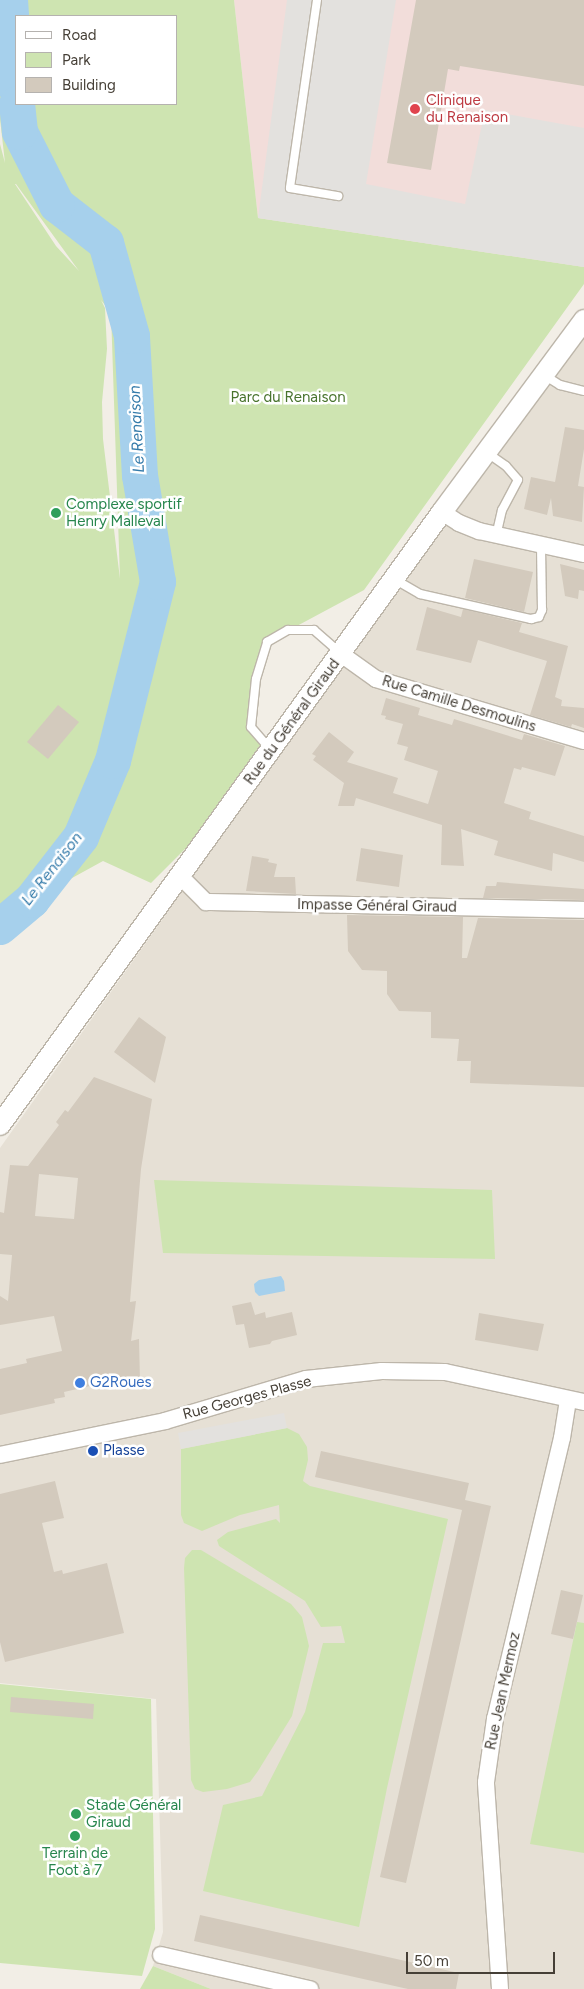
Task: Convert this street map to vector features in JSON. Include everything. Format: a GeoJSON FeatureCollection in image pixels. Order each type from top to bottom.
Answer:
{"type":"FeatureCollection","features":[{"type":"Feature","properties":{"kind":"street","name":"Rue du Général Giraud"},"geometry":{"type":"LineString","coordinates":[[0,1125],[486,451],[584,320]]}},
{"type":"Feature","properties":{"kind":"street"},"geometry":{"type":"LineString","coordinates":[[442,512],[468,528],[584,554]]}},
{"type":"Feature","properties":{"kind":"street","name":"Rue Camille Desmoulins"},"geometry":{"type":"LineString","coordinates":[[341,654],[376,679],[584,741]]}},
{"type":"Feature","properties":{"kind":"street","name":"Impasse Général Giraud"},"geometry":{"type":"LineString","coordinates":[[180,876],[206,902],[584,910]]}},
{"type":"Feature","properties":{"kind":"street","name":"Rue Georges Plasse"},"geometry":{"type":"LineString","coordinates":[[0,1455],[165,1421],[306,1380],[382,1370],[445,1372],[584,1402]]}},
{"type":"Feature","properties":{"kind":"street","name":"Rue Jean Mermoz"},"geometry":{"type":"LineString","coordinates":[[500,1989],[486,1782],[495,1719],[562,1438],[568,1399]]}},
{"type":"Feature","properties":{"kind":"street"},"geometry":{"type":"LineString","coordinates":[[161,1955],[310,1989]]}},
{"type":"Feature","properties":{"kind":"lane"},"geometry":{"type":"LineString","coordinates":[[317,0],[290,188],[338,196]]}},
{"type":"Feature","properties":{"kind":"lane"},"geometry":{"type":"LineString","coordinates":[[543,374],[560,385],[584,391]]}},
{"type":"Feature","properties":{"kind":"lane"},"geometry":{"type":"LineString","coordinates":[[486,451],[506,466],[518,480],[502,510],[496,535]]}},
{"type":"Feature","properties":{"kind":"lane"},"geometry":{"type":"LineString","coordinates":[[394,579],[420,594],[531,619],[539,617],[542,610],[541,544]]}},
{"type":"Feature","properties":{"kind":"lane"},"geometry":{"type":"LineString","coordinates":[[271,750],[251,727],[256,679],[267,642],[288,630],[314,630],[341,654]]}},
{"type":"Feature","properties":{"kind":"shaded area","name":"Clinique du Renaison"},"geometry":{"type":"Polygon","coordinates":[[[234,0],[584,0],[584,267],[258,218],[234,0]]]}},
{"type":"Feature","properties":{"kind":"shaded area"},"geometry":{"type":"Polygon","coordinates":[[[287,0],[396,0],[366,184],[465,204],[485,110],[584,128],[584,267],[258,218],[287,0]]]}},
{"type":"Feature","properties":{"kind":"shaded area"},"geometry":{"type":"Polygon","coordinates":[[[584,316],[584,1989],[211,1989],[153,1966],[163,1932],[156,1699],[0,1683],[0,1148],[167,913],[416,538],[584,316]]]}},
{"type":"Feature","properties":{"kind":"shaded area"},"geometry":{"type":"Polygon","coordinates":[[[284,1413],[287,1428],[181,1449],[178,1433],[284,1413]]]}},
{"type":"Feature","properties":{"kind":"green space","name":"Parc du Renaison"},"geometry":{"type":"Polygon","coordinates":[[[0,0],[234,0],[258,218],[584,267],[584,284],[364,590],[267,642],[248,726],[271,750],[188,846],[151,883],[103,861],[0,920],[0,144],[5,163],[0,119],[0,0]],[[16,184],[56,246],[79,271],[16,184]],[[101,300],[105,308],[107,349],[102,402],[103,439],[120,579],[111,313],[101,300]]]}},
{"type":"Feature","properties":{"kind":"green space"},"geometry":{"type":"Polygon","coordinates":[[[154,1180],[492,1190],[495,1259],[163,1253],[154,1180]]]}},
{"type":"Feature","properties":{"kind":"green space"},"geometry":{"type":"Polygon","coordinates":[[[287,1428],[299,1434],[307,1447],[308,1460],[303,1481],[310,1486],[448,1519],[387,1788],[359,1927],[203,1891],[223,1805],[262,1796],[305,1712],[323,1643],[345,1643],[341,1626],[321,1627],[305,1601],[219,1546],[217,1540],[228,1532],[276,1519],[280,1523],[279,1505],[240,1515],[202,1531],[184,1523],[181,1515],[181,1449],[287,1428]]]}},
{"type":"Feature","properties":{"kind":"green space"},"geometry":{"type":"Polygon","coordinates":[[[192,1550],[201,1550],[291,1604],[302,1617],[309,1646],[292,1716],[258,1771],[250,1782],[227,1789],[203,1792],[195,1789],[191,1780],[184,1568],[185,1558],[192,1550]]]}},
{"type":"Feature","properties":{"kind":"green space"},"geometry":{"type":"Polygon","coordinates":[[[577,1622],[584,1623],[584,1853],[530,1844],[577,1622]]]}},
{"type":"Feature","properties":{"kind":"green space","name":"Stade Général Giraud"},"geometry":{"type":"Polygon","coordinates":[[[0,1684],[151,1699],[155,1929],[142,1976],[0,1963],[0,1684]]]}},
{"type":"Feature","properties":{"kind":"green space"},"geometry":{"type":"Polygon","coordinates":[[[153,1966],[211,1989],[140,1989],[153,1966]]]}},
{"type":"Feature","properties":{"kind":"water"},"geometry":{"type":"Polygon","coordinates":[[[281,1276],[284,1281],[285,1291],[259,1296],[255,1292],[254,1284],[259,1280],[281,1276]]]}},
{"type":"Feature","properties":{"kind":"building"},"geometry":{"type":"Polygon","coordinates":[[[416,0],[584,0],[584,86],[460,66],[459,71],[448,69],[431,170],[387,163],[416,0]]]}},
{"type":"Feature","properties":{"kind":"building"},"geometry":{"type":"Polygon","coordinates":[[[565,427],[584,430],[584,449],[578,486],[584,487],[582,522],[553,516],[551,498],[547,515],[524,509],[531,477],[555,482],[565,427]]]}},
{"type":"Feature","properties":{"kind":"building"},"geometry":{"type":"Polygon","coordinates":[[[474,559],[533,572],[524,612],[465,598],[474,559]]]}},
{"type":"Feature","properties":{"kind":"building"},"geometry":{"type":"Polygon","coordinates":[[[560,564],[584,570],[584,591],[579,590],[578,599],[565,596],[560,564]]]}},
{"type":"Feature","properties":{"kind":"building"},"geometry":{"type":"Polygon","coordinates":[[[427,607],[461,617],[463,609],[522,623],[519,632],[568,646],[555,697],[562,700],[561,706],[584,708],[584,728],[572,724],[571,727],[530,715],[547,661],[478,640],[471,663],[416,650],[427,607]]]}},
{"type":"Feature","properties":{"kind":"building"},"geometry":{"type":"Polygon","coordinates":[[[386,698],[420,708],[418,715],[452,725],[454,719],[522,740],[524,734],[565,746],[555,776],[522,767],[521,770],[514,768],[504,803],[531,812],[529,819],[584,836],[584,862],[553,853],[552,871],[494,855],[498,841],[461,829],[464,866],[441,865],[442,825],[356,798],[354,806],[338,806],[344,783],[313,760],[316,756],[312,754],[329,732],[354,752],[347,762],[398,778],[393,793],[428,804],[438,771],[404,760],[408,747],[397,744],[403,724],[385,719],[386,716],[381,715],[386,698]]]}},
{"type":"Feature","properties":{"kind":"building"},"geometry":{"type":"Polygon","coordinates":[[[58,705],[79,722],[48,759],[27,742],[58,705]]]}},
{"type":"Feature","properties":{"kind":"building"},"geometry":{"type":"Polygon","coordinates":[[[361,848],[403,855],[399,887],[356,881],[361,848]]]}},
{"type":"Feature","properties":{"kind":"building"},"geometry":{"type":"Polygon","coordinates":[[[252,856],[269,859],[268,862],[277,864],[274,877],[295,877],[296,894],[246,891],[252,856]]]}},
{"type":"Feature","properties":{"kind":"building"},"geometry":{"type":"Polygon","coordinates":[[[497,882],[584,889],[584,900],[483,898],[486,886],[496,886],[497,882]]]}},
{"type":"Feature","properties":{"kind":"building"},"geometry":{"type":"Polygon","coordinates":[[[347,915],[463,917],[462,958],[467,958],[478,918],[584,920],[584,1087],[470,1083],[471,1061],[457,1061],[459,1039],[431,1038],[431,1012],[399,1011],[387,994],[387,971],[362,970],[348,951],[347,915]]]}},
{"type":"Feature","properties":{"kind":"building"},"geometry":{"type":"Polygon","coordinates":[[[139,1017],[166,1037],[155,1083],[114,1052],[139,1017]]]}},
{"type":"Feature","properties":{"kind":"building"},"geometry":{"type":"Polygon","coordinates":[[[94,1077],[152,1099],[141,1169],[130,1302],[136,1301],[131,1341],[139,1339],[140,1381],[104,1390],[103,1383],[64,1392],[65,1397],[54,1399],[55,1403],[0,1415],[0,1369],[27,1363],[26,1359],[62,1351],[54,1316],[0,1325],[0,1296],[8,1301],[12,1255],[0,1254],[0,1212],[4,1213],[10,1165],[28,1166],[59,1125],[56,1122],[65,1110],[68,1112],[94,1077]],[[39,1174],[35,1216],[74,1219],[78,1178],[39,1174]]]}},
{"type":"Feature","properties":{"kind":"building"},"geometry":{"type":"Polygon","coordinates":[[[251,1302],[255,1315],[265,1312],[266,1318],[292,1312],[297,1335],[272,1341],[270,1344],[249,1348],[244,1324],[236,1325],[232,1306],[251,1302]]]}},
{"type":"Feature","properties":{"kind":"building"},"geometry":{"type":"Polygon","coordinates":[[[479,1313],[544,1324],[538,1351],[475,1340],[479,1313]]]}},
{"type":"Feature","properties":{"kind":"building"},"geometry":{"type":"Polygon","coordinates":[[[321,1451],[469,1483],[465,1500],[491,1506],[406,1883],[380,1877],[462,1510],[315,1477],[321,1451]]]}},
{"type":"Feature","properties":{"kind":"building"},"geometry":{"type":"Polygon","coordinates":[[[55,1481],[64,1518],[42,1523],[54,1572],[62,1570],[63,1574],[107,1563],[124,1633],[5,1662],[0,1642],[0,1494],[55,1481]]]}},
{"type":"Feature","properties":{"kind":"building"},"geometry":{"type":"Polygon","coordinates":[[[561,1590],[583,1595],[573,1639],[551,1634],[561,1590]]]}},
{"type":"Feature","properties":{"kind":"building"},"geometry":{"type":"Polygon","coordinates":[[[11,1697],[94,1704],[93,1719],[10,1712],[11,1697]]]}},
{"type":"Feature","properties":{"kind":"building"},"geometry":{"type":"Polygon","coordinates":[[[200,1915],[459,1973],[456,1989],[408,1989],[194,1941],[200,1915]]]}},
{"type":"Feature","properties":{"kind":"waterway","name":"Le Renaison"},"geometry":{"type":"LineString","coordinates":[[10,0],[15,73]]}},
{"type":"Feature","properties":{"kind":"waterway","name":"Le Renaison"},"geometry":{"type":"LineString","coordinates":[[0,927],[32,900],[81,837],[113,761],[158,582],[140,476],[132,336],[106,243],[57,205],[20,132],[17,105]]}},
{"type":"Feature","properties":{"kind":"place","name":"Clinique du Renaison"},"geometry":{"type":"Point","coordinates":[415,109]}},
{"type":"Feature","properties":{"kind":"place","name":"Complexe sportif Henry Malleval"},"geometry":{"type":"Point","coordinates":[56,513]}},
{"type":"Feature","properties":{"kind":"place","name":"G2Roues"},"geometry":{"type":"Point","coordinates":[80,1383]}},
{"type":"Feature","properties":{"kind":"place","name":"Plasse"},"geometry":{"type":"Point","coordinates":[93,1451]}},
{"type":"Feature","properties":{"kind":"place","name":"Stade Général Giraud"},"geometry":{"type":"Point","coordinates":[76,1814]}},
{"type":"Feature","properties":{"kind":"place","name":"Terrain de Foot à 7"},"geometry":{"type":"Point","coordinates":[75,1836]}}]}
